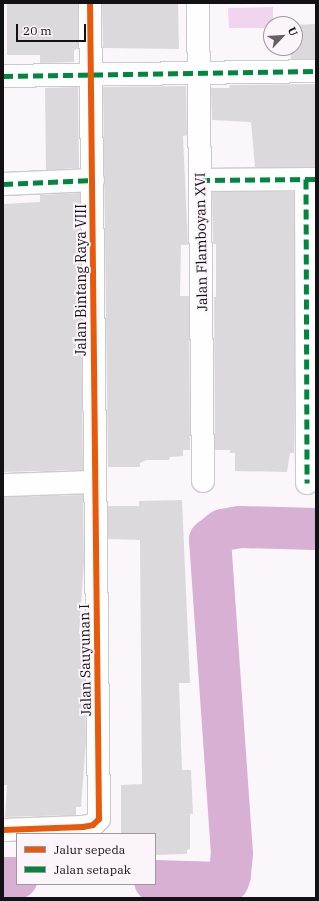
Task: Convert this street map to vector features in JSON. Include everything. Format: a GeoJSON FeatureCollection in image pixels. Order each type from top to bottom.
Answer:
{"type":"FeatureCollection","features":[{"type":"Feature","properties":{"kind":"street","name":"Jalan Bintang Raya VIII"},"geometry":{"type":"LineString","coordinates":[[90,3],[95,482]]}},
{"type":"Feature","properties":{"kind":"street","name":"Jalan Flamboyan XVI"},"geometry":{"type":"LineString","coordinates":[[198,3],[203,481]]}},
{"type":"Feature","properties":{"kind":"street"},"geometry":{"type":"LineString","coordinates":[[3,76],[91,77],[199,72],[316,71]]}},
{"type":"Feature","properties":{"kind":"street"},"geometry":{"type":"LineString","coordinates":[[200,180],[311,179],[306,483]]}},
{"type":"Feature","properties":{"kind":"street"},"geometry":{"type":"LineString","coordinates":[[3,184],[93,180]]}},
{"type":"Feature","properties":{"kind":"street"},"geometry":{"type":"LineString","coordinates":[[3,485],[95,482]]}},
{"type":"Feature","properties":{"kind":"street","name":"Jalan Sauyunan I"},"geometry":{"type":"LineString","coordinates":[[3,830],[83,828],[93,825],[99,819],[95,482]]}},
{"type":"Feature","properties":{"kind":"shaded area"},"geometry":{"type":"Polygon","coordinates":[[[273,7],[273,16],[263,16],[263,28],[229,28],[228,8],[273,7]]]}},
{"type":"Feature","properties":{"kind":"building"},"geometry":{"type":"Polygon","coordinates":[[[7,3],[78,3],[78,49],[74,50],[74,62],[40,63],[40,55],[7,55],[7,3]]]}},
{"type":"Feature","properties":{"kind":"building"},"geometry":{"type":"Polygon","coordinates":[[[102,3],[178,3],[179,49],[103,48],[102,3]]]}},
{"type":"Feature","properties":{"kind":"building"},"geometry":{"type":"Polygon","coordinates":[[[316,24],[316,59],[291,59],[291,56],[303,56],[303,25],[316,24]]]}},
{"type":"Feature","properties":{"kind":"building"},"geometry":{"type":"Polygon","coordinates":[[[316,84],[316,167],[255,167],[251,122],[212,120],[211,88],[229,88],[230,85],[316,84]]]}},
{"type":"Feature","properties":{"kind":"building"},"geometry":{"type":"Polygon","coordinates":[[[186,86],[187,135],[183,136],[188,245],[181,245],[180,296],[189,296],[190,450],[183,450],[183,456],[170,457],[169,460],[146,460],[140,463],[140,467],[108,467],[103,87],[186,86]]]}},
{"type":"Feature","properties":{"kind":"building"},"geometry":{"type":"Polygon","coordinates":[[[78,87],[79,168],[46,170],[45,88],[78,87]]]}},
{"type":"Feature","properties":{"kind":"building"},"geometry":{"type":"Polygon","coordinates":[[[212,192],[294,192],[294,453],[290,453],[287,472],[235,471],[235,453],[230,453],[230,450],[215,450],[214,297],[216,297],[216,244],[213,244],[212,192]]]}},
{"type":"Feature","properties":{"kind":"building"},"geometry":{"type":"Polygon","coordinates":[[[80,193],[83,470],[3,472],[3,204],[40,202],[40,195],[80,193]]]}},
{"type":"Feature","properties":{"kind":"building"},"geometry":{"type":"Polygon","coordinates":[[[83,495],[84,562],[79,634],[84,634],[86,741],[81,807],[76,807],[76,815],[5,817],[7,785],[3,785],[3,497],[83,495]]]}},
{"type":"Feature","properties":{"kind":"building"},"geometry":{"type":"Polygon","coordinates":[[[182,500],[190,683],[179,683],[182,770],[191,770],[193,814],[190,814],[190,849],[187,850],[187,854],[156,855],[156,833],[121,833],[121,785],[142,784],[140,540],[108,539],[108,506],[139,506],[139,501],[182,500]]]}},
{"type":"Feature","properties":{"kind":"waterway"},"geometry":{"type":"LineString","coordinates":[[156,881],[222,883],[228,881],[230,875],[232,854],[210,540],[223,530],[240,527],[316,529]]}},
{"type":"Feature","properties":{"kind":"waterway"},"geometry":{"type":"LineString","coordinates":[[3,878],[16,878]]}},
{"type":"Feature","properties":{"kind":"marked path"},"geometry":{"type":"LineString","coordinates":[[3,76],[316,71]]}},
{"type":"Feature","properties":{"kind":"marked path"},"geometry":{"type":"LineString","coordinates":[[306,179],[307,483]]}},
{"type":"Feature","properties":{"kind":"marked path"},"geometry":{"type":"LineString","coordinates":[[200,180],[316,179]]}},
{"type":"Feature","properties":{"kind":"marked path"},"geometry":{"type":"LineString","coordinates":[[3,184],[93,180]]}},
{"type":"Feature","properties":{"kind":"cycle path"},"geometry":{"type":"LineString","coordinates":[[3,830],[83,827],[93,825],[99,819],[90,3]]}}]}
